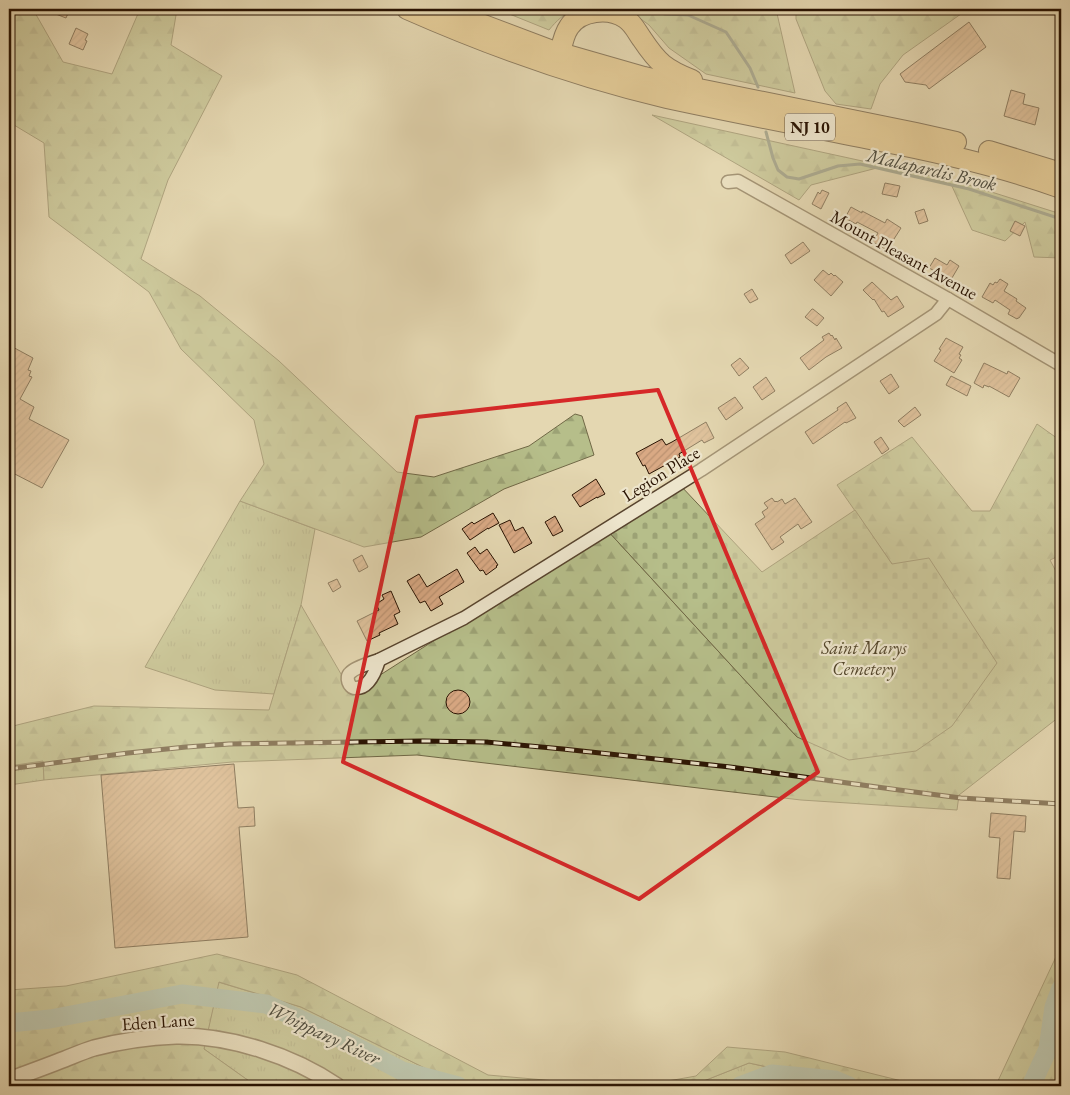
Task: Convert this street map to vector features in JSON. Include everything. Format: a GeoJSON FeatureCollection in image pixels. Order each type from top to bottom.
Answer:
{"type":"FeatureCollection","features":[{"type":"Feature","properties":{"kind":"main road","name":"NJ 10"},"geometry":{"type":"LineString","coordinates":[[407,9],[461,33],[547,65],[617,85],[668,98],[946,154],[1061,188]]}},
{"type":"Feature","properties":{"kind":"main road","name":"NJ 10"},"geometry":{"type":"LineString","coordinates":[[441,9],[560,53],[644,77],[916,133],[989,151],[1061,173]]}},
{"type":"Feature","properties":{"kind":"main road"},"geometry":{"type":"LineString","coordinates":[[560,53],[568,28],[578,18],[598,12],[619,14],[631,23],[660,63],[672,72],[730,96]]}},
{"type":"Feature","properties":{"kind":"street","name":"Mount Pleasant Avenue"},"geometry":{"type":"LineString","coordinates":[[728,182],[738,181],[1061,365]]}},
{"type":"Feature","properties":{"kind":"street","name":"Legion Place"},"geometry":{"type":"LineString","coordinates":[[379,660],[464,618],[669,490],[936,314],[948,299]]}},
{"type":"Feature","properties":{"kind":"street","name":"Eden Lane"},"geometry":{"type":"LineString","coordinates":[[9,1080],[92,1048],[137,1040],[178,1036],[221,1040],[249,1046],[301,1065],[323,1076],[337,1086]]}},
{"type":"Feature","properties":{"kind":"highlighted area"},"geometry":{"type":"Polygon","coordinates":[[[658,390],[818,772],[639,899],[343,762],[417,417],[658,390]]]}},
{"type":"Feature","properties":{"kind":"green space"},"geometry":{"type":"Polygon","coordinates":[[[9,9],[35,9],[34,11],[63,62],[112,74],[140,9],[177,9],[171,45],[222,76],[168,180],[141,259],[200,296],[279,361],[397,472],[434,477],[529,446],[575,414],[582,416],[594,455],[504,489],[421,537],[364,547],[240,501],[264,464],[254,420],[181,349],[149,292],[49,217],[44,143],[9,122],[9,9]]]}},
{"type":"Feature","properties":{"kind":"green space"},"geometry":{"type":"Polygon","coordinates":[[[497,9],[575,9],[561,18],[549,30],[497,9]]]}},
{"type":"Feature","properties":{"kind":"green space"},"geometry":{"type":"Polygon","coordinates":[[[625,9],[776,9],[795,93],[706,74],[669,48],[649,25],[625,9]]]}},
{"type":"Feature","properties":{"kind":"green space"},"geometry":{"type":"Polygon","coordinates":[[[796,9],[968,9],[903,55],[880,84],[871,109],[836,104],[825,91],[796,19],[796,9]]]}},
{"type":"Feature","properties":{"kind":"green space"},"geometry":{"type":"Polygon","coordinates":[[[652,115],[963,183],[1061,214],[1061,258],[1034,257],[1025,222],[1005,241],[972,230],[951,184],[877,168],[811,185],[799,200],[652,115]]]}},
{"type":"Feature","properties":{"kind":"green space"},"geometry":{"type":"Polygon","coordinates":[[[1037,424],[1061,441],[1061,555],[1050,560],[1061,581],[1061,718],[1059,717],[959,795],[957,810],[801,800],[417,755],[232,762],[44,780],[43,761],[9,766],[9,727],[94,706],[269,710],[301,605],[352,693],[607,530],[797,737],[892,564],[837,485],[912,437],[972,511],[990,511],[1037,424]]]}},
{"type":"Feature","properties":{"kind":"green space","name":"Saint Marys Cemetery"},"geometry":{"type":"Polygon","coordinates":[[[680,485],[762,572],[855,510],[892,564],[929,558],[997,663],[952,726],[916,751],[849,760],[797,737],[607,530],[680,485]]]}},
{"type":"Feature","properties":{"kind":"green space"},"geometry":{"type":"Polygon","coordinates":[[[240,501],[315,529],[301,605],[274,694],[215,690],[145,667],[240,501]]]}},
{"type":"Feature","properties":{"kind":"green space"},"geometry":{"type":"Polygon","coordinates":[[[43,761],[44,780],[9,785],[9,766],[43,761]]]}},
{"type":"Feature","properties":{"kind":"green space"},"geometry":{"type":"Polygon","coordinates":[[[1061,946],[1061,1086],[973,1086],[997,1083],[1061,946]]]}},
{"type":"Feature","properties":{"kind":"green space"},"geometry":{"type":"Polygon","coordinates":[[[217,954],[297,975],[488,1075],[612,1086],[489,1086],[445,1078],[301,1007],[219,982],[204,1049],[256,1086],[9,1086],[9,990],[66,986],[217,954]]]}},
{"type":"Feature","properties":{"kind":"green space"},"geometry":{"type":"Polygon","coordinates":[[[218,982],[301,1007],[445,1078],[489,1086],[256,1086],[204,1049],[218,982]]]}},
{"type":"Feature","properties":{"kind":"green space"},"geometry":{"type":"Polygon","coordinates":[[[727,1047],[785,1052],[922,1086],[808,1086],[804,1075],[749,1063],[691,1086],[640,1086],[696,1076],[727,1047]]]}},
{"type":"Feature","properties":{"kind":"green space"},"geometry":{"type":"Polygon","coordinates":[[[749,1063],[804,1075],[808,1086],[691,1086],[749,1063]]]}},
{"type":"Feature","properties":{"kind":"building"},"geometry":{"type":"Polygon","coordinates":[[[43,9],[70,9],[66,18],[43,9]]]}},
{"type":"Feature","properties":{"kind":"building"},"geometry":{"type":"Polygon","coordinates":[[[969,22],[986,47],[929,89],[926,85],[905,82],[900,74],[969,22]]]}},
{"type":"Feature","properties":{"kind":"building"},"geometry":{"type":"Polygon","coordinates":[[[76,28],[88,34],[83,50],[69,44],[76,28]]]}},
{"type":"Feature","properties":{"kind":"building"},"geometry":{"type":"Polygon","coordinates":[[[1011,90],[1025,94],[1023,104],[1039,108],[1035,125],[1004,116],[1011,90]]]}},
{"type":"Feature","properties":{"kind":"building"},"geometry":{"type":"Polygon","coordinates":[[[885,183],[900,186],[897,197],[882,194],[885,183]]]}},
{"type":"Feature","properties":{"kind":"building"},"geometry":{"type":"Polygon","coordinates":[[[822,190],[829,193],[821,209],[812,204],[818,192],[820,194],[822,190]]]}},
{"type":"Feature","properties":{"kind":"building"},"geometry":{"type":"Polygon","coordinates":[[[851,207],[885,223],[887,219],[901,228],[887,250],[873,242],[878,233],[845,218],[851,207]]]}},
{"type":"Feature","properties":{"kind":"building"},"geometry":{"type":"Polygon","coordinates":[[[924,209],[928,221],[919,224],[915,212],[924,209]]]}},
{"type":"Feature","properties":{"kind":"building"},"geometry":{"type":"Polygon","coordinates":[[[1015,221],[1025,226],[1020,236],[1010,231],[1015,221]]]}},
{"type":"Feature","properties":{"kind":"building"},"geometry":{"type":"Polygon","coordinates":[[[803,242],[810,251],[791,264],[785,255],[803,242]]]}},
{"type":"Feature","properties":{"kind":"building"},"geometry":{"type":"Polygon","coordinates":[[[935,258],[947,265],[950,260],[959,266],[949,283],[940,278],[942,275],[929,268],[935,258]]]}},
{"type":"Feature","properties":{"kind":"building"},"geometry":{"type":"Polygon","coordinates":[[[823,270],[829,275],[831,273],[835,275],[843,282],[831,296],[814,280],[823,270]]]}},
{"type":"Feature","properties":{"kind":"building"},"geometry":{"type":"Polygon","coordinates":[[[1000,279],[1008,284],[1004,291],[1017,299],[1016,301],[1026,308],[1017,319],[1008,314],[1010,310],[995,300],[993,303],[982,297],[990,283],[993,285],[1000,279]]]}},
{"type":"Feature","properties":{"kind":"building"},"geometry":{"type":"Polygon","coordinates":[[[872,282],[891,300],[897,296],[904,307],[888,317],[884,311],[882,312],[874,299],[863,290],[872,282]]]}},
{"type":"Feature","properties":{"kind":"building"},"geometry":{"type":"Polygon","coordinates":[[[752,289],[758,299],[750,303],[744,294],[752,289]]]}},
{"type":"Feature","properties":{"kind":"building"},"geometry":{"type":"Polygon","coordinates":[[[812,309],[824,318],[817,326],[805,317],[812,309]]]}},
{"type":"Feature","properties":{"kind":"building"},"geometry":{"type":"Polygon","coordinates":[[[829,333],[835,340],[836,338],[842,348],[809,370],[800,358],[824,340],[822,337],[829,333]]]}},
{"type":"Feature","properties":{"kind":"building"},"geometry":{"type":"Polygon","coordinates":[[[946,338],[963,347],[959,354],[961,355],[959,358],[962,360],[954,373],[934,361],[946,338]]]}},
{"type":"Feature","properties":{"kind":"building"},"geometry":{"type":"Polygon","coordinates":[[[9,345],[33,358],[28,370],[31,371],[29,376],[32,377],[20,399],[34,407],[29,419],[69,440],[42,488],[9,471],[9,345]]]}},
{"type":"Feature","properties":{"kind":"building"},"geometry":{"type":"Polygon","coordinates":[[[740,358],[749,368],[739,376],[731,365],[740,358]]]}},
{"type":"Feature","properties":{"kind":"building"},"geometry":{"type":"Polygon","coordinates":[[[984,363],[1007,374],[1008,371],[1020,378],[1009,397],[989,386],[984,385],[983,388],[974,383],[984,363]]]}},
{"type":"Feature","properties":{"kind":"building"},"geometry":{"type":"Polygon","coordinates":[[[891,374],[899,387],[889,394],[880,381],[891,374]]]}},
{"type":"Feature","properties":{"kind":"building"},"geometry":{"type":"Polygon","coordinates":[[[951,376],[971,386],[967,396],[946,385],[951,376]]]}},
{"type":"Feature","properties":{"kind":"building"},"geometry":{"type":"Polygon","coordinates":[[[766,377],[775,391],[762,400],[753,387],[766,377]]]}},
{"type":"Feature","properties":{"kind":"building"},"geometry":{"type":"Polygon","coordinates":[[[735,397],[743,408],[726,420],[718,408],[735,397]]]}},
{"type":"Feature","properties":{"kind":"building"},"geometry":{"type":"Polygon","coordinates":[[[846,402],[856,418],[845,422],[813,444],[805,432],[838,410],[837,408],[846,402]]]}},
{"type":"Feature","properties":{"kind":"building"},"geometry":{"type":"Polygon","coordinates":[[[915,407],[921,415],[904,427],[898,421],[915,407]]]}},
{"type":"Feature","properties":{"kind":"building"},"geometry":{"type":"Polygon","coordinates":[[[706,422],[714,438],[704,443],[702,440],[679,454],[680,457],[649,474],[636,453],[662,439],[666,445],[706,422]]]}},
{"type":"Feature","properties":{"kind":"building"},"geometry":{"type":"Polygon","coordinates":[[[881,437],[889,449],[882,454],[874,442],[881,437]]]}},
{"type":"Feature","properties":{"kind":"building"},"geometry":{"type":"Polygon","coordinates":[[[596,479],[605,494],[580,507],[572,495],[596,479]]]}},
{"type":"Feature","properties":{"kind":"building"},"geometry":{"type":"Polygon","coordinates":[[[772,498],[775,502],[782,499],[785,504],[795,498],[812,522],[801,529],[798,524],[780,537],[784,542],[772,550],[755,524],[765,517],[762,512],[768,508],[764,503],[772,498]]]}},
{"type":"Feature","properties":{"kind":"building"},"geometry":{"type":"Polygon","coordinates":[[[493,513],[499,523],[470,540],[462,529],[472,522],[474,524],[493,513]]]}},
{"type":"Feature","properties":{"kind":"building"},"geometry":{"type":"Polygon","coordinates":[[[555,516],[563,531],[553,536],[545,522],[555,516]]]}},
{"type":"Feature","properties":{"kind":"building"},"geometry":{"type":"Polygon","coordinates":[[[510,520],[515,531],[523,527],[532,543],[514,553],[499,525],[510,520]]]}},
{"type":"Feature","properties":{"kind":"building"},"geometry":{"type":"Polygon","coordinates":[[[475,547],[480,554],[487,549],[498,565],[486,575],[483,570],[480,571],[467,553],[475,547]]]}},
{"type":"Feature","properties":{"kind":"building"},"geometry":{"type":"Polygon","coordinates":[[[362,555],[368,567],[359,572],[353,560],[362,555]]]}},
{"type":"Feature","properties":{"kind":"building"},"geometry":{"type":"Polygon","coordinates":[[[457,569],[464,582],[439,597],[443,604],[431,611],[425,601],[420,603],[407,581],[419,574],[427,587],[457,569]]]}},
{"type":"Feature","properties":{"kind":"building"},"geometry":{"type":"Polygon","coordinates":[[[337,579],[341,587],[333,592],[328,583],[337,579]]]}},
{"type":"Feature","properties":{"kind":"building"},"geometry":{"type":"Polygon","coordinates":[[[391,591],[400,612],[394,615],[398,624],[367,641],[357,621],[379,610],[376,604],[384,599],[382,595],[391,591]]]}},
{"type":"Feature","properties":{"kind":"building"},"geometry":{"type":"Polygon","coordinates":[[[458,690],[463,691],[469,697],[469,707],[463,713],[458,714],[453,713],[447,707],[446,702],[447,697],[453,691],[458,690]]]}},
{"type":"Feature","properties":{"kind":"building"},"geometry":{"type":"Polygon","coordinates":[[[234,764],[238,808],[254,807],[255,826],[239,827],[248,937],[115,948],[101,775],[234,764]]]}},
{"type":"Feature","properties":{"kind":"building"},"geometry":{"type":"Polygon","coordinates":[[[991,813],[1026,816],[1025,832],[1014,831],[1010,879],[997,878],[1000,838],[989,837],[991,813]]]}},
{"type":"Feature","properties":{"kind":"waterway","name":"Malapardis Brook"},"geometry":{"type":"LineString","coordinates":[[653,9],[665,14],[688,15],[726,32],[750,68],[758,87]]}},
{"type":"Feature","properties":{"kind":"waterway","name":"Malapardis Brook"},"geometry":{"type":"LineString","coordinates":[[766,132],[778,170],[787,177],[799,179],[838,166],[860,164],[969,189],[1061,219]]}},
{"type":"Feature","properties":{"kind":"waterway","name":"Whippany River"},"geometry":{"type":"LineString","coordinates":[[1031,1086],[1048,1049],[1054,1007],[1061,988]]}},
{"type":"Feature","properties":{"kind":"waterway","name":"Whippany River"},"geometry":{"type":"LineString","coordinates":[[9,1023],[50,1019],[182,994],[266,1004],[322,1029],[402,1071],[458,1086]]}},
{"type":"Feature","properties":{"kind":"waterway","name":"Whippany River"},"geometry":{"type":"LineString","coordinates":[[740,1086],[772,1074],[835,1080],[849,1086]]}},
{"type":"Feature","properties":{"kind":"railway"},"geometry":{"type":"LineString","coordinates":[[9,769],[128,753],[229,744],[486,742],[730,767],[961,798],[1061,804]]}}]}
